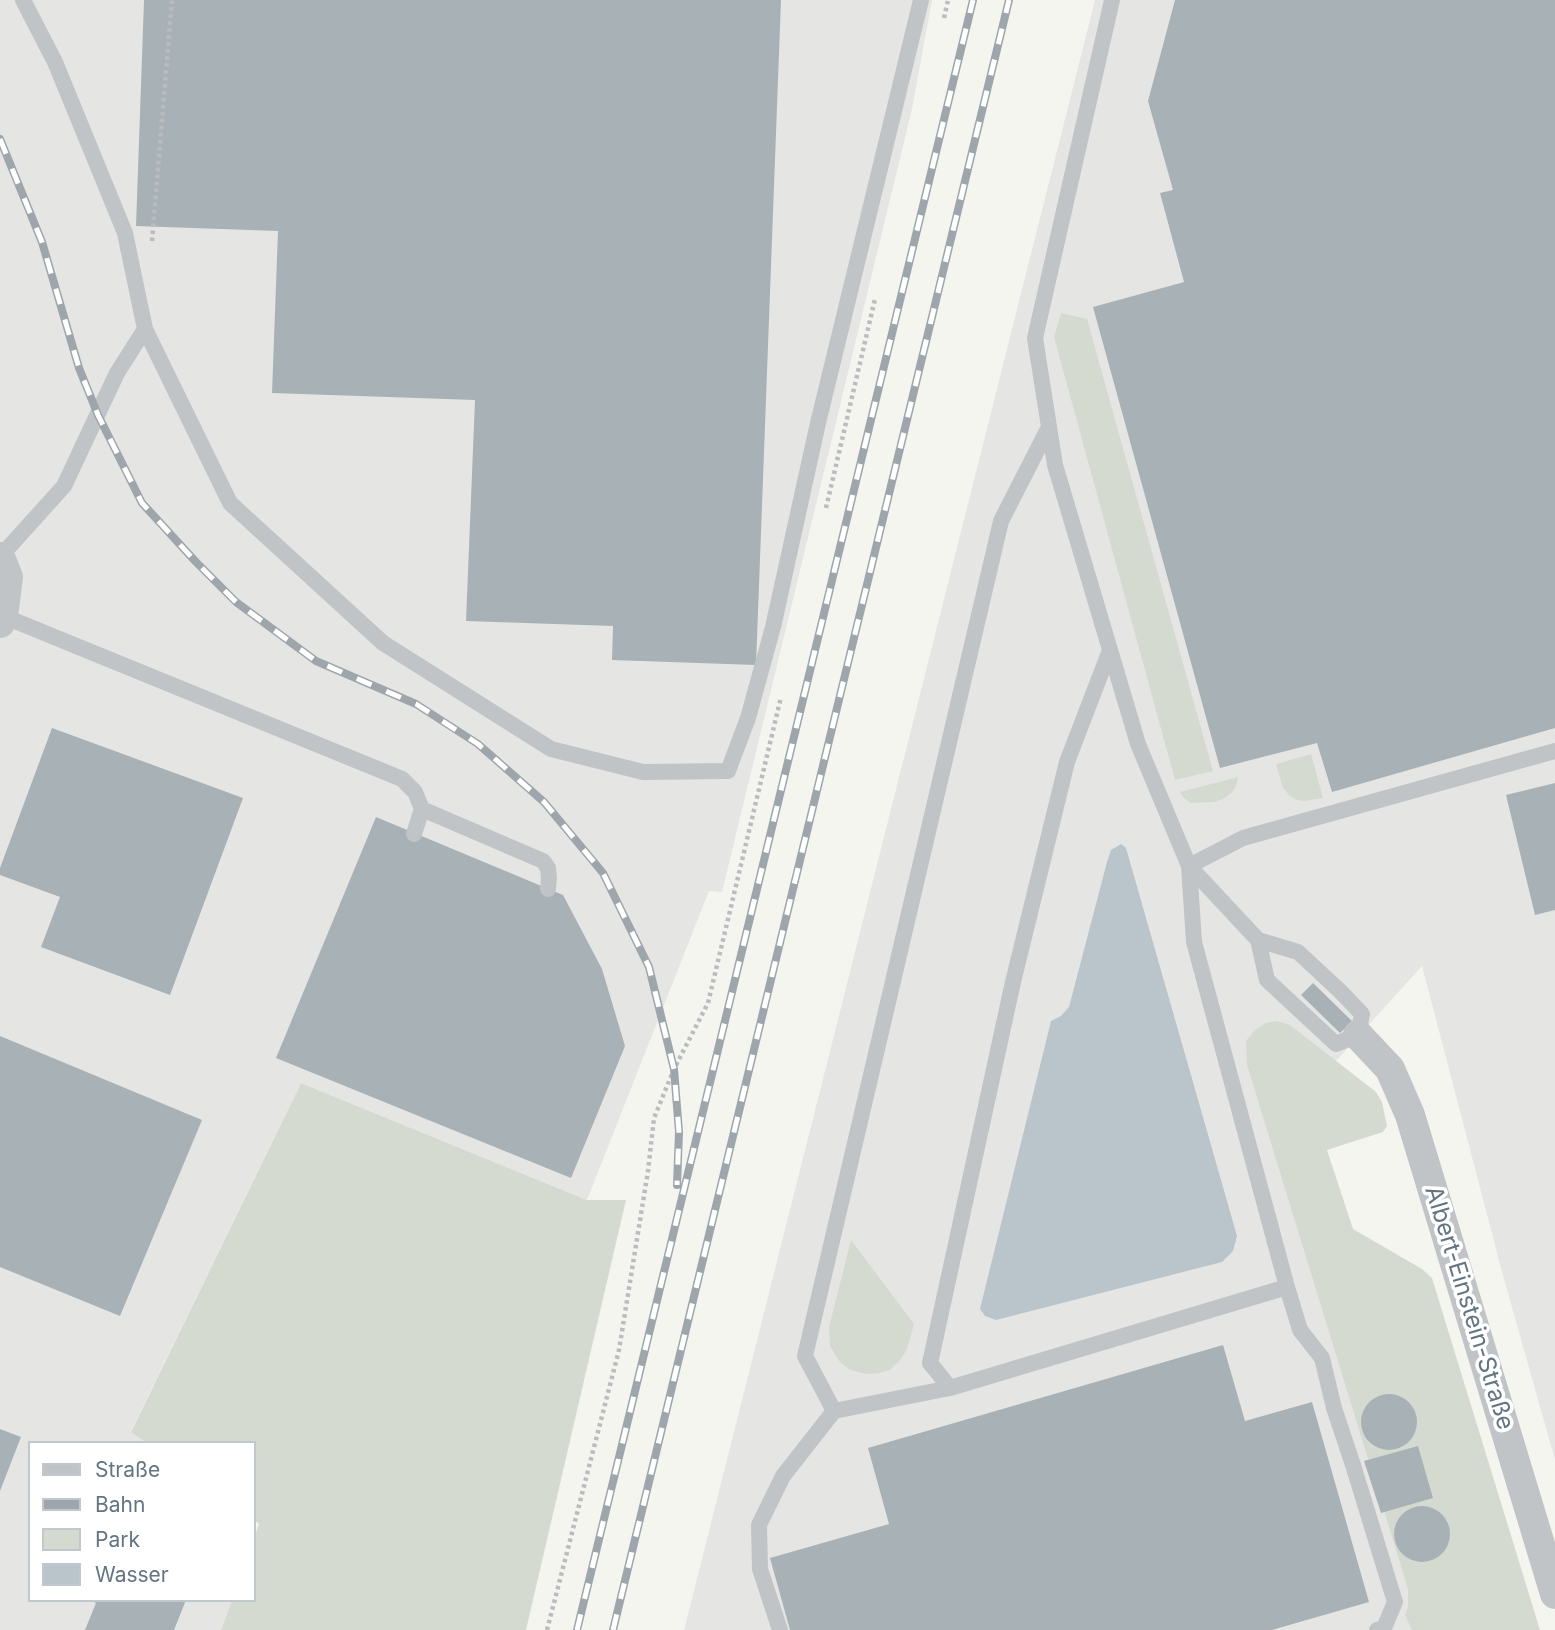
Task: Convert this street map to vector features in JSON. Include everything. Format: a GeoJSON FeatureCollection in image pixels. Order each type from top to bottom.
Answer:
{"type":"FeatureCollection","features":[{"type":"Feature","properties":{"kind":"street"},"geometry":{"type":"LineString","coordinates":[[0,557],[8,577],[1,620]]}},
{"type":"Feature","properties":{"kind":"street","name":"Albert-Einstein-Straße"},"geometry":{"type":"LineString","coordinates":[[1358,1035],[1390,1069],[1410,1115],[1555,1594]]}},
{"type":"Feature","properties":{"kind":"lane"},"geometry":{"type":"LineString","coordinates":[[23,0],[55,62],[125,233],[145,329],[229,503],[383,643],[551,749],[643,772],[728,771],[748,718],[773,626],[818,423],[921,0]]}},
{"type":"Feature","properties":{"kind":"lane"},"geometry":{"type":"LineString","coordinates":[[1112,1],[1034,338],[1048,429],[1055,465],[1138,744],[1189,866],[1194,942],[1287,1287],[1300,1330],[1322,1358],[1334,1408],[1395,1602],[1384,1628],[1377,1630]]}},
{"type":"Feature","properties":{"kind":"lane"},"geometry":{"type":"LineString","coordinates":[[0,557],[64,486],[117,373],[145,329]]}},
{"type":"Feature","properties":{"kind":"lane"},"geometry":{"type":"LineString","coordinates":[[834,1411],[805,1356],[1001,521],[1048,429]]}},
{"type":"Feature","properties":{"kind":"lane"},"geometry":{"type":"LineString","coordinates":[[1,620],[402,779],[415,792],[422,809],[414,834]]}},
{"type":"Feature","properties":{"kind":"lane"},"geometry":{"type":"LineString","coordinates":[[950,1388],[930,1363],[1013,982],[1067,762],[1110,650]]}},
{"type":"Feature","properties":{"kind":"lane"},"geometry":{"type":"LineString","coordinates":[[1189,866],[1244,838],[1555,751]]}},
{"type":"Feature","properties":{"kind":"lane"},"geometry":{"type":"LineString","coordinates":[[422,809],[543,861],[548,868],[548,888]]}},
{"type":"Feature","properties":{"kind":"lane"},"geometry":{"type":"LineString","coordinates":[[1189,866],[1258,940],[1268,980],[1336,1044],[1358,1035],[1362,1014],[1340,991],[1298,952],[1258,940]]}},
{"type":"Feature","properties":{"kind":"lane"},"geometry":{"type":"LineString","coordinates":[[780,1630],[760,1569],[759,1525],[783,1476],[834,1411],[950,1388],[1287,1287]]}},
{"type":"Feature","properties":{"kind":"path"},"geometry":{"type":"LineString","coordinates":[[152,247],[172,0]]}},
{"type":"Feature","properties":{"kind":"path"},"geometry":{"type":"LineString","coordinates":[[942,27],[948,0]]}},
{"type":"Feature","properties":{"kind":"path"},"geometry":{"type":"LineString","coordinates":[[824,516],[877,291]]}},
{"type":"Feature","properties":{"kind":"path"},"geometry":{"type":"LineString","coordinates":[[547,1630],[620,1350],[648,1171],[653,1118],[674,1069],[708,1003],[782,692]]}},
{"type":"Feature","properties":{"kind":"shaded area"},"geometry":{"type":"Polygon","coordinates":[[[0,0],[932,0],[912,109],[722,892],[709,891],[587,1200],[301,1083],[131,1431],[144,1441],[28,1441],[28,1602],[231,1602],[221,1630],[0,1630],[0,0]]]}},
{"type":"Feature","properties":{"kind":"shaded area"},"geometry":{"type":"Polygon","coordinates":[[[1095,0],[1555,0],[1555,1460],[1502,1272],[1422,966],[1329,1069],[1315,1157],[1529,1630],[684,1630],[1095,0]]]}},
{"type":"Feature","properties":{"kind":"green space"},"geometry":{"type":"Polygon","coordinates":[[[1061,313],[1087,319],[1213,771],[1175,780],[1054,337],[1061,313]]]}},
{"type":"Feature","properties":{"kind":"green space"},"geometry":{"type":"Polygon","coordinates":[[[1311,754],[1323,798],[1297,800],[1283,788],[1276,764],[1311,754]]]}},
{"type":"Feature","properties":{"kind":"green space"},"geometry":{"type":"Polygon","coordinates":[[[1238,777],[1236,787],[1231,793],[1214,802],[1191,803],[1180,792],[1238,777]]]}},
{"type":"Feature","properties":{"kind":"green space"},"geometry":{"type":"Polygon","coordinates":[[[1277,1021],[1290,1025],[1376,1092],[1382,1102],[1387,1126],[1383,1132],[1327,1150],[1353,1229],[1422,1269],[1432,1278],[1540,1630],[1412,1630],[1405,1615],[1408,1589],[1247,1065],[1246,1041],[1255,1030],[1266,1023],[1277,1021]]]}},
{"type":"Feature","properties":{"kind":"green space"},"geometry":{"type":"Polygon","coordinates":[[[301,1083],[587,1200],[626,1200],[526,1630],[221,1630],[231,1602],[256,1602],[256,1532],[259,1524],[256,1522],[256,1441],[144,1441],[131,1432],[301,1083]]]}},
{"type":"Feature","properties":{"kind":"green space"},"geometry":{"type":"Polygon","coordinates":[[[851,1240],[914,1324],[907,1349],[901,1359],[890,1370],[879,1373],[866,1374],[850,1370],[839,1361],[830,1346],[829,1327],[851,1240]]]}},
{"type":"Feature","properties":{"kind":"water"},"geometry":{"type":"Polygon","coordinates":[[[1121,844],[1126,848],[1237,1236],[1233,1251],[1222,1262],[996,1320],[985,1316],[980,1309],[1051,1021],[1061,1016],[1069,1007],[1107,862],[1111,850],[1121,844]]]}},
{"type":"Feature","properties":{"kind":"building"},"geometry":{"type":"Polygon","coordinates":[[[144,0],[781,0],[756,665],[612,660],[613,626],[466,621],[475,400],[272,393],[278,231],[136,226],[144,0]]]}},
{"type":"Feature","properties":{"kind":"building"},"geometry":{"type":"Polygon","coordinates":[[[1175,0],[1555,0],[1555,728],[1332,792],[1317,743],[1220,768],[1093,307],[1184,282],[1160,193],[1173,190],[1148,101],[1175,0]]]}},
{"type":"Feature","properties":{"kind":"building"},"geometry":{"type":"Polygon","coordinates":[[[52,728],[243,798],[170,995],[41,947],[60,897],[0,875],[0,868],[52,728]]]}},
{"type":"Feature","properties":{"kind":"building"},"geometry":{"type":"Polygon","coordinates":[[[1555,783],[1555,910],[1535,915],[1506,795],[1555,783]]]}},
{"type":"Feature","properties":{"kind":"building"},"geometry":{"type":"Polygon","coordinates":[[[376,817],[563,895],[602,969],[625,1046],[571,1178],[276,1058],[376,817]]]}},
{"type":"Feature","properties":{"kind":"building"},"geometry":{"type":"Polygon","coordinates":[[[1313,983],[1352,1021],[1340,1033],[1301,995],[1313,983]]]}},
{"type":"Feature","properties":{"kind":"building"},"geometry":{"type":"Polygon","coordinates":[[[0,1036],[202,1120],[120,1316],[0,1267],[0,1036]]]}},
{"type":"Feature","properties":{"kind":"building"},"geometry":{"type":"Polygon","coordinates":[[[1223,1345],[1245,1421],[1312,1402],[1369,1602],[1272,1630],[790,1630],[770,1558],[889,1524],[868,1448],[1223,1345]]]}},
{"type":"Feature","properties":{"kind":"building"},"geometry":{"type":"Polygon","coordinates":[[[1389,1394],[1400,1396],[1409,1402],[1415,1411],[1415,1433],[1409,1442],[1400,1448],[1389,1450],[1378,1448],[1369,1442],[1363,1433],[1361,1422],[1363,1411],[1369,1402],[1378,1396],[1389,1394]]]}},
{"type":"Feature","properties":{"kind":"building"},"geometry":{"type":"Polygon","coordinates":[[[0,1429],[21,1437],[0,1491],[0,1429]]]}},
{"type":"Feature","properties":{"kind":"building"},"geometry":{"type":"Polygon","coordinates":[[[1418,1446],[1433,1498],[1381,1513],[1364,1461],[1418,1446]]]}},
{"type":"Feature","properties":{"kind":"building"},"geometry":{"type":"Polygon","coordinates":[[[1422,1506],[1433,1508],[1442,1514],[1448,1523],[1448,1545],[1442,1554],[1433,1560],[1422,1562],[1411,1560],[1402,1554],[1396,1545],[1394,1534],[1396,1523],[1402,1514],[1411,1508],[1422,1506]]]}},
{"type":"Feature","properties":{"kind":"building"},"geometry":{"type":"Polygon","coordinates":[[[94,1602],[185,1602],[174,1630],[85,1630],[96,1603],[94,1602]]]}},
{"type":"Feature","properties":{"kind":"railway"},"geometry":{"type":"LineString","coordinates":[[577,1630],[973,0]]}},
{"type":"Feature","properties":{"kind":"railway"},"geometry":{"type":"LineString","coordinates":[[613,1630],[1009,0]]}},
{"type":"Feature","properties":{"kind":"railway"},"geometry":{"type":"LineString","coordinates":[[0,139],[42,242],[79,368],[98,415],[142,503],[236,602],[316,661],[416,704],[478,744],[544,802],[603,873],[649,967],[674,1069],[679,1132],[677,1185]]}}]}
